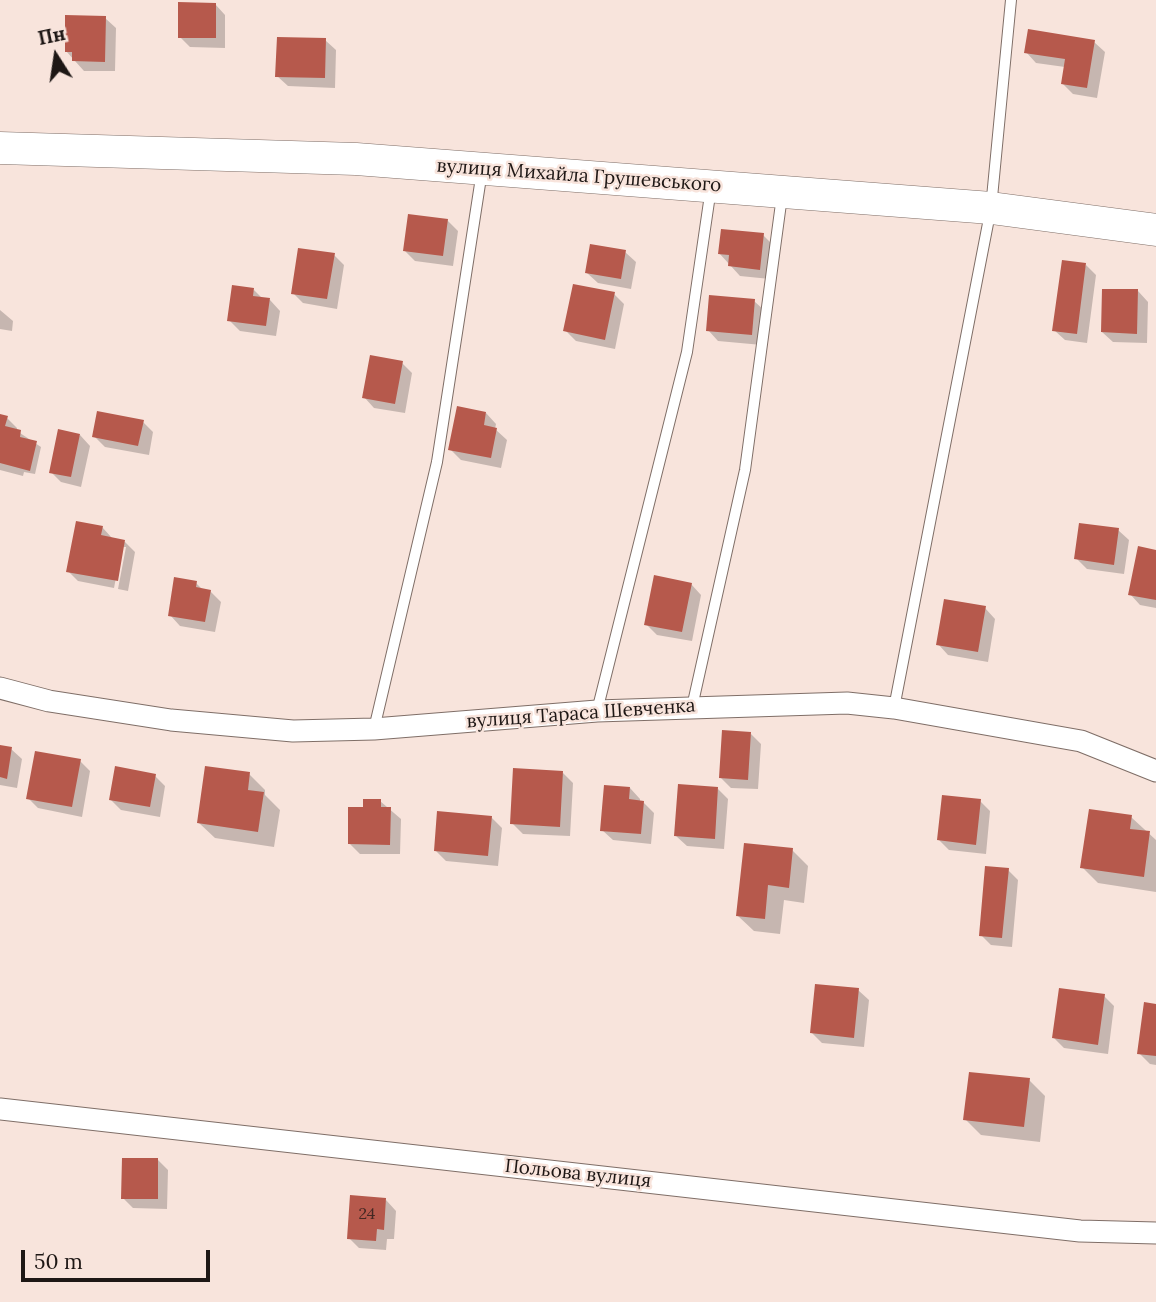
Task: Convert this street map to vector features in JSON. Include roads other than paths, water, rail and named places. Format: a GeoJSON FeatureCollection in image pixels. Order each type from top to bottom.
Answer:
{"type":"FeatureCollection","features":[{"type":"Feature","properties":{"kind":"street","name":"вулиця Михайла Грушевського"},"geometry":{"type":"LineString","coordinates":[[0,148],[356,159],[991,208],[1156,230]]}},
{"type":"Feature","properties":{"kind":"street","name":"вулиця Тараса Шевченка"},"geometry":{"type":"LineString","coordinates":[[0,688],[49,701],[171,720],[293,731],[374,729],[597,711],[847,703],[894,708],[1081,741],[1156,771]]}},
{"type":"Feature","properties":{"kind":"street","name":"Польова вулиця"},"geometry":{"type":"LineString","coordinates":[[0,1110],[1080,1231],[1156,1233]]}},
{"type":"Feature","properties":{"kind":"lane"},"geometry":{"type":"LineString","coordinates":[[894,708],[991,208],[1011,0]]}},
{"type":"Feature","properties":{"kind":"lane"},"geometry":{"type":"LineString","coordinates":[[374,729],[437,462],[483,169]]}},
{"type":"Feature","properties":{"kind":"lane"},"geometry":{"type":"LineString","coordinates":[[597,711],[687,352],[711,186]]}},
{"type":"Feature","properties":{"kind":"lane"},"geometry":{"type":"LineString","coordinates":[[692,707],[745,470],[782,193]]}}]}
